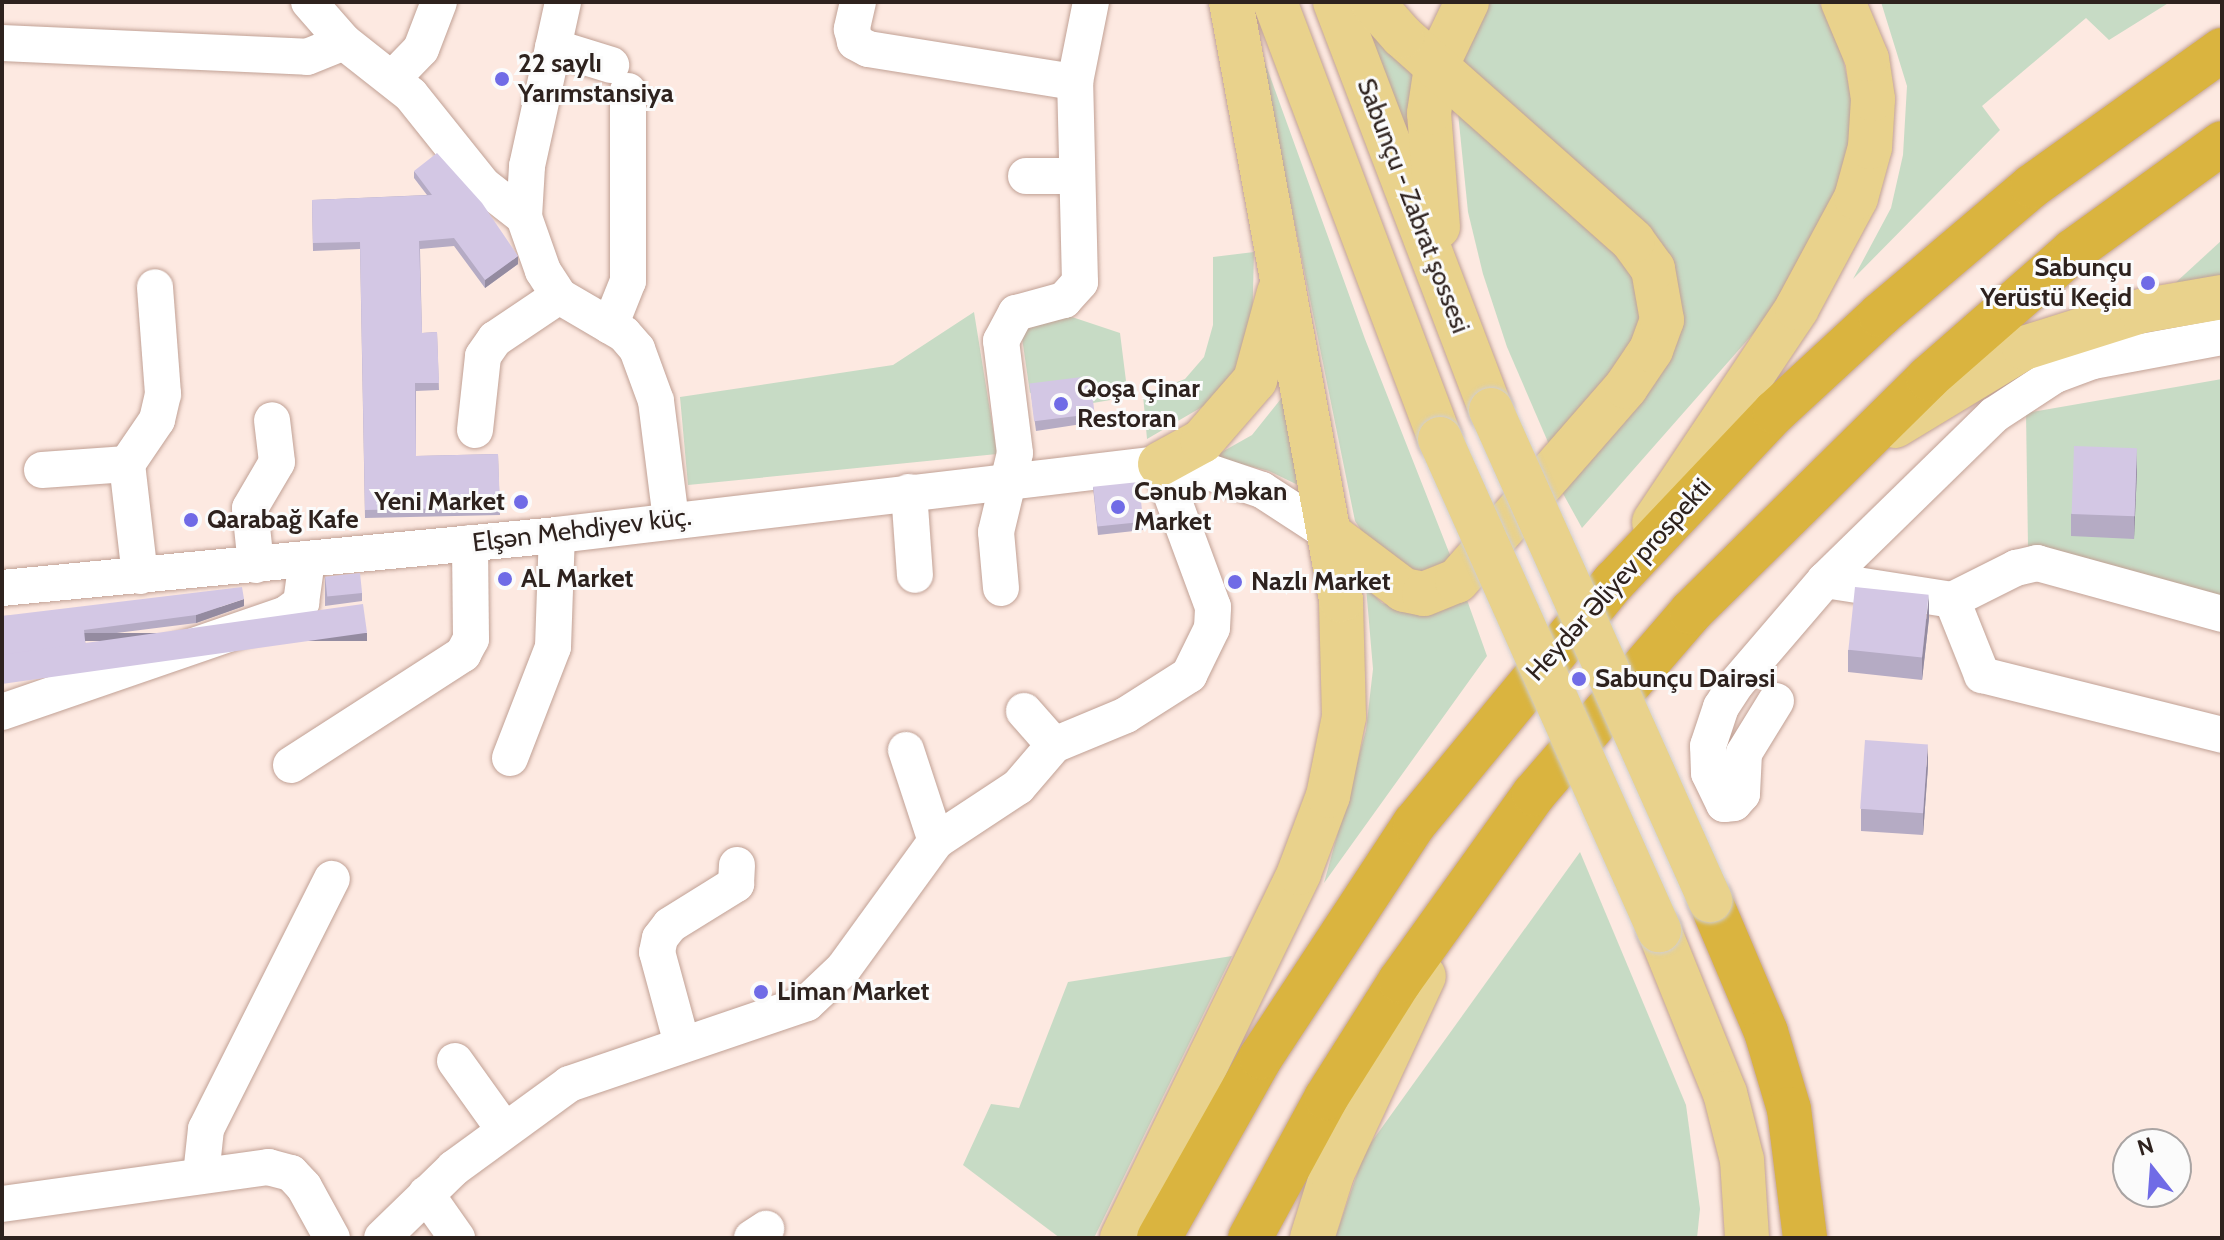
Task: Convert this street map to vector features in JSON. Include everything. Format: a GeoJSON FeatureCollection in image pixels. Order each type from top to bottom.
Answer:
{"type":"FeatureCollection","features":[{"type":"Feature","properties":{"kind":"highway","name":"Heydər Əliyev prospekti"},"geometry":{"type":"LineString","coordinates":[[1159,1238],[1261,1057],[1415,823],[1614,582],[1775,412],[1880,315],[2032,186],[2222,48]]}},
{"type":"Feature","properties":{"kind":"highway"},"geometry":{"type":"LineString","coordinates":[[1250,1238],[1326,1098],[1400,981],[1534,794],[1652,657],[1824,475],[2073,251],[2222,143]]}},
{"type":"Feature","properties":{"kind":"highway"},"geometry":{"type":"LineString","coordinates":[[1710,900],[1766,1032],[1789,1109],[1805,1238]]}},
{"type":"Feature","properties":{"kind":"main road"},"geometry":{"type":"LineString","coordinates":[[1122,1238],[1299,873],[1328,796],[1347,684],[1331,535],[1231,2]]}},
{"type":"Feature","properties":{"kind":"main road"},"geometry":{"type":"LineString","coordinates":[[1275,2],[1440,439],[1659,930],[1725,1093],[1742,1160],[1747,1238]]}},
{"type":"Feature","properties":{"kind":"main road","name":"Sabunçu - Zabrat şossesi"},"geometry":{"type":"LineString","coordinates":[[1335,2],[1491,410]]}},
{"type":"Feature","properties":{"kind":"main road"},"geometry":{"type":"LineString","coordinates":[[1331,535],[1404,590],[1424,594],[1457,581],[1626,387],[1651,350],[1662,320],[1653,269],[1633,241],[1436,67],[1372,2]]}},
{"type":"Feature","properties":{"kind":"main road"},"geometry":{"type":"LineString","coordinates":[[1467,2],[1436,67],[1429,113],[1432,189],[1438,229],[1491,410],[1710,900]]}},
{"type":"Feature","properties":{"kind":"main road"},"geometry":{"type":"LineString","coordinates":[[1614,582],[1797,308],[1856,198],[1870,147],[1873,99],[1867,59],[1843,2]]}},
{"type":"Feature","properties":{"kind":"main road"},"geometry":{"type":"LineString","coordinates":[[1160,464],[1202,441],[1227,418],[1255,380],[1283,274]]}},
{"type":"Feature","properties":{"kind":"main road"},"geometry":{"type":"LineString","coordinates":[[1824,475],[1945,392],[2024,348],[2141,311],[2222,297]]}},
{"type":"Feature","properties":{"kind":"main road"},"geometry":{"type":"LineString","coordinates":[[1312,1238],[1332,1174],[1390,1040],[1480,871]]}},
{"type":"Feature","properties":{"kind":"street"},"geometry":{"type":"LineString","coordinates":[[309,2],[344,42],[393,78],[483,185],[524,217]]}},
{"type":"Feature","properties":{"kind":"street"},"geometry":{"type":"LineString","coordinates":[[393,78],[421,49],[439,2]]}},
{"type":"Feature","properties":{"kind":"street"},"geometry":{"type":"LineString","coordinates":[[563,2],[527,166],[524,217],[543,271],[559,296],[610,326],[637,349],[653,387],[671,520]]}},
{"type":"Feature","properties":{"kind":"street"},"geometry":{"type":"LineString","coordinates":[[858,2],[852,29],[855,42],[868,49],[1075,82]]}},
{"type":"Feature","properties":{"kind":"street"},"geometry":{"type":"LineString","coordinates":[[1001,588],[996,532],[1012,478],[1015,453],[1001,341],[1007,322],[1016,313],[1064,300],[1080,282],[1075,82],[1091,2]]}},
{"type":"Feature","properties":{"kind":"street"},"geometry":{"type":"LineString","coordinates":[[2,43],[307,57],[344,42]]}},
{"type":"Feature","properties":{"kind":"street"},"geometry":{"type":"LineString","coordinates":[[553,47],[619,78],[628,281],[610,326]]}},
{"type":"Feature","properties":{"kind":"street"},"geometry":{"type":"LineString","coordinates":[[1026,176],[1075,176]]}},
{"type":"Feature","properties":{"kind":"street"},"geometry":{"type":"LineString","coordinates":[[140,576],[127,464],[157,420],[163,394],[155,287]]}},
{"type":"Feature","properties":{"kind":"street"},"geometry":{"type":"LineString","coordinates":[[475,430],[483,356],[495,339],[559,296]]}},
{"type":"Feature","properties":{"kind":"street"},"geometry":{"type":"LineString","coordinates":[[1776,701],[1744,753],[1742,794],[1734,803],[1724,804],[1708,759],[1721,707],[1825,580],[2011,400],[2093,361],[2222,337]]}},
{"type":"Feature","properties":{"kind":"street"},"geometry":{"type":"LineString","coordinates":[[256,565],[250,508],[277,462],[272,420]]}},
{"type":"Feature","properties":{"kind":"street"},"geometry":{"type":"LineString","coordinates":[[42,470],[127,464]]}},
{"type":"Feature","properties":{"kind":"street"},"geometry":{"type":"LineString","coordinates":[[382,1238],[426,1194],[503,1128],[569,1084],[807,1003],[843,969],[936,841],[1018,787],[1054,745],[1171,691],[1202,656],[1213,607],[1160,464]]}},
{"type":"Feature","properties":{"kind":"street","name":"Elşən Mehdiyev küç."},"geometry":{"type":"LineString","coordinates":[[2,588],[557,535],[1012,478],[1160,464],[1200,469],[1262,490],[1331,535]]}},
{"type":"Feature","properties":{"kind":"street"},"geometry":{"type":"LineString","coordinates":[[909,492],[915,575]]}},
{"type":"Feature","properties":{"kind":"street"},"geometry":{"type":"LineString","coordinates":[[510,758],[553,647],[557,535]]}},
{"type":"Feature","properties":{"kind":"street"},"geometry":{"type":"LineString","coordinates":[[291,765],[463,654],[471,639],[470,543]]}},
{"type":"Feature","properties":{"kind":"street"},"geometry":{"type":"LineString","coordinates":[[2,712],[286,614],[301,603],[307,560]]}},
{"type":"Feature","properties":{"kind":"street"},"geometry":{"type":"LineString","coordinates":[[1825,580],[1952,600],[2016,568],[2037,563],[2222,614]]}},
{"type":"Feature","properties":{"kind":"street"},"geometry":{"type":"LineString","coordinates":[[1952,600],[1982,675],[2222,735]]}},
{"type":"Feature","properties":{"kind":"street"},"geometry":{"type":"LineString","coordinates":[[1024,711],[1054,745]]}},
{"type":"Feature","properties":{"kind":"street"},"geometry":{"type":"LineString","coordinates":[[906,750],[936,841]]}},
{"type":"Feature","properties":{"kind":"street"},"geometry":{"type":"LineString","coordinates":[[682,1044],[657,952],[660,938],[670,925],[736,884],[737,865]]}},
{"type":"Feature","properties":{"kind":"street"},"geometry":{"type":"LineString","coordinates":[[201,1175],[206,1129],[332,879]]}},
{"type":"Feature","properties":{"kind":"street"},"geometry":{"type":"LineString","coordinates":[[455,1061],[503,1128]]}},
{"type":"Feature","properties":{"kind":"street"},"geometry":{"type":"LineString","coordinates":[[2,1204],[268,1167],[291,1173],[332,1238]]}},
{"type":"Feature","properties":{"kind":"street"},"geometry":{"type":"LineString","coordinates":[[426,1194],[457,1238]]}},
{"type":"Feature","properties":{"kind":"green space"},"geometry":{"type":"Polygon","coordinates":[[[1482,2],[1819,2],[1840,44],[1852,101],[1848,148],[1834,195],[1766,319],[1582,528],[1561,490],[1679,320],[1460,58],[1482,2]]]}},
{"type":"Feature","properties":{"kind":"green space"},"geometry":{"type":"Polygon","coordinates":[[[1881,2],[2170,2],[2109,40],[2086,18],[1982,106],[2000,130],[1853,279],[1891,208],[1903,155],[1907,86],[1881,2]]]}},
{"type":"Feature","properties":{"kind":"green space"},"geometry":{"type":"Polygon","coordinates":[[[1360,14],[1416,69],[1412,155],[1360,14]]]}},
{"type":"Feature","properties":{"kind":"green space"},"geometry":{"type":"Polygon","coordinates":[[[1258,43],[1365,339],[1454,565],[1415,572],[1373,548],[1355,521],[1258,43]]]}},
{"type":"Feature","properties":{"kind":"green space"},"geometry":{"type":"Polygon","coordinates":[[[1457,103],[1621,254],[1637,283],[1644,314],[1635,352],[1554,456],[1507,347],[1483,274],[1468,212],[1457,103]]]}},
{"type":"Feature","properties":{"kind":"green space"},"geometry":{"type":"Polygon","coordinates":[[[2222,240],[2222,276],[2173,285],[2222,240]]]}},
{"type":"Feature","properties":{"kind":"green space"},"geometry":{"type":"Polygon","coordinates":[[[1254,252],[1252,331],[1240,367],[1214,400],[1147,439],[1143,395],[1185,379],[1204,357],[1213,325],[1213,257],[1254,252]]]}},
{"type":"Feature","properties":{"kind":"green space"},"geometry":{"type":"Polygon","coordinates":[[[974,312],[997,454],[688,485],[680,397],[893,365],[974,312]]]}},
{"type":"Feature","properties":{"kind":"green space"},"geometry":{"type":"Polygon","coordinates":[[[1066,315],[1120,333],[1128,397],[1093,403],[1089,384],[1030,393],[1020,324],[1066,315]]]}},
{"type":"Feature","properties":{"kind":"green space"},"geometry":{"type":"Polygon","coordinates":[[[2222,379],[2222,599],[2028,546],[2026,413],[2222,379]]]}},
{"type":"Feature","properties":{"kind":"green space"},"geometry":{"type":"Polygon","coordinates":[[[1284,395],[1298,485],[1269,471],[1213,457],[1252,435],[1284,395]]]}},
{"type":"Feature","properties":{"kind":"green space"},"geometry":{"type":"Polygon","coordinates":[[[1366,587],[1382,603],[1414,611],[1467,600],[1487,656],[1324,883],[1366,730],[1373,669],[1366,587]]]}},
{"type":"Feature","properties":{"kind":"green space"},"geometry":{"type":"Polygon","coordinates":[[[1580,852],[1686,1105],[1700,1209],[1697,1238],[1335,1238],[1365,1151],[1580,852]]]}},
{"type":"Feature","properties":{"kind":"green space"},"geometry":{"type":"Polygon","coordinates":[[[1232,956],[1094,1238],[1060,1238],[963,1165],[991,1104],[1019,1108],[1068,982],[1232,956]]]}},
{"type":"Feature","properties":{"kind":"building"},"geometry":{"type":"Polygon","coordinates":[[[437,153],[482,203],[518,256],[485,280],[454,238],[419,241],[422,333],[437,332],[439,383],[415,383],[416,456],[498,454],[500,507],[365,510],[360,242],[313,243],[312,200],[432,195],[414,171],[437,153]]]}},
{"type":"Feature","properties":{"kind":"building"},"geometry":{"type":"Polygon","coordinates":[[[1090,376],[1095,414],[1034,421],[1029,383],[1090,376]]]}},
{"type":"Feature","properties":{"kind":"building"},"geometry":{"type":"Polygon","coordinates":[[[2074,446],[2137,448],[2135,516],[2072,514],[2074,446]]]}},
{"type":"Feature","properties":{"kind":"building"},"geometry":{"type":"Polygon","coordinates":[[[1139,482],[1143,522],[1097,527],[1093,487],[1139,482]]]}},
{"type":"Feature","properties":{"kind":"building"},"geometry":{"type":"Polygon","coordinates":[[[360,573],[362,593],[327,597],[325,577],[360,573]]]}},
{"type":"Feature","properties":{"kind":"building"},"geometry":{"type":"Polygon","coordinates":[[[242,587],[244,599],[196,615],[84,630],[86,650],[2,661],[2,616],[242,587]]]}},
{"type":"Feature","properties":{"kind":"building"},"geometry":{"type":"Polygon","coordinates":[[[1855,587],[1929,595],[1922,657],[1848,650],[1855,587]]]}},
{"type":"Feature","properties":{"kind":"building"},"geometry":{"type":"Polygon","coordinates":[[[363,604],[367,633],[2,684],[2,655],[363,604]]]}},
{"type":"Feature","properties":{"kind":"building"},"geometry":{"type":"Polygon","coordinates":[[[1865,740],[1928,744],[1923,813],[1860,809],[1865,740]]]}},
{"type":"Feature","properties":{"kind":"place","name":"22 saylı Yarımstansiya"},"geometry":{"type":"Point","coordinates":[502,79]}},
{"type":"Feature","properties":{"kind":"place","name":"Sabunçu Yerüstü Keçid"},"geometry":{"type":"Point","coordinates":[2148,283]}},
{"type":"Feature","properties":{"kind":"place","name":"Qoşa Çinar Restoran"},"geometry":{"type":"Point","coordinates":[1061,404]}},
{"type":"Feature","properties":{"kind":"place","name":"Yeni Market"},"geometry":{"type":"Point","coordinates":[521,502]}},
{"type":"Feature","properties":{"kind":"place","name":"Cənub Məkan Market"},"geometry":{"type":"Point","coordinates":[1118,507]}},
{"type":"Feature","properties":{"kind":"place","name":"Qarabağ Kafe"},"geometry":{"type":"Point","coordinates":[191,520]}},
{"type":"Feature","properties":{"kind":"place","name":"AL Market"},"geometry":{"type":"Point","coordinates":[505,579]}},
{"type":"Feature","properties":{"kind":"place","name":"Nazlı Market"},"geometry":{"type":"Point","coordinates":[1235,582]}},
{"type":"Feature","properties":{"kind":"place","name":"Sabunçu Dairəsi"},"geometry":{"type":"Point","coordinates":[1579,679]}},
{"type":"Feature","properties":{"kind":"place","name":"Liman Market"},"geometry":{"type":"Point","coordinates":[761,992]}}]}
